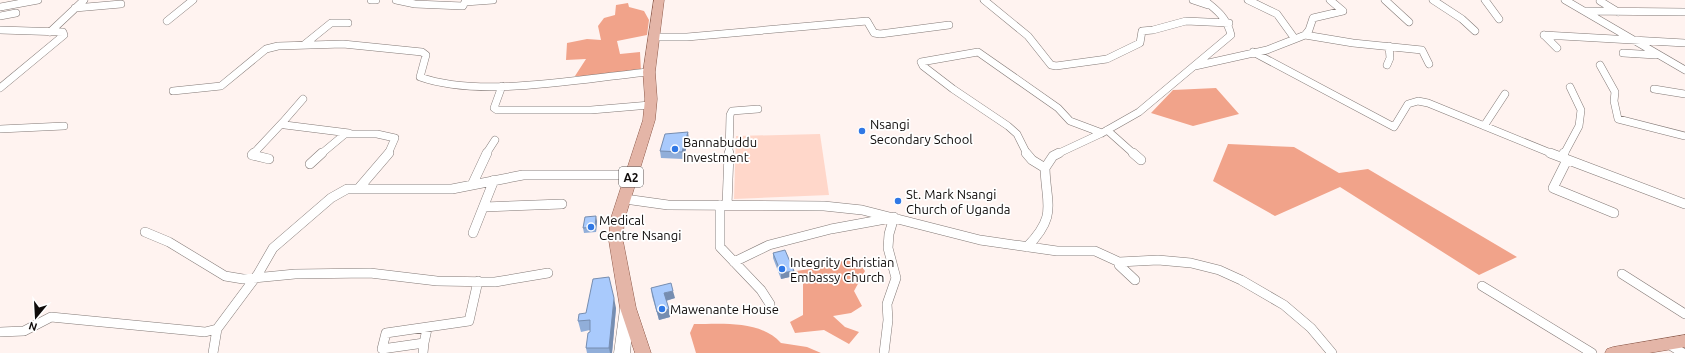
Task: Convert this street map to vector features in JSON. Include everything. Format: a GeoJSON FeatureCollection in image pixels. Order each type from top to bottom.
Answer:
{"type":"FeatureCollection","features":[{"type":"Feature","properties":{"kind":"main road","name":"A2"},"geometry":{"type":"LineString","coordinates":[[643,353],[628,308],[616,241],[618,221],[648,126],[650,105],[649,72],[659,0]]}},
{"type":"Feature","properties":{"kind":"main road"},"geometry":{"type":"LineString","coordinates":[[622,353],[628,308]]}},
{"type":"Feature","properties":{"kind":"main road"},"geometry":{"type":"LineString","coordinates":[[1613,353],[1679,346]]}},
{"type":"Feature","properties":{"kind":"street"},"geometry":{"type":"LineString","coordinates":[[0,7],[38,0]]}},
{"type":"Feature","properties":{"kind":"street"},"geometry":{"type":"LineString","coordinates":[[50,32],[84,0]]}},
{"type":"Feature","properties":{"kind":"street"},"geometry":{"type":"LineString","coordinates":[[167,21],[194,0]]}},
{"type":"Feature","properties":{"kind":"street"},"geometry":{"type":"LineString","coordinates":[[371,0],[376,0]]}},
{"type":"Feature","properties":{"kind":"street"},"geometry":{"type":"LineString","coordinates":[[396,0],[415,4],[463,6],[465,2],[493,0]]}},
{"type":"Feature","properties":{"kind":"street"},"geometry":{"type":"LineString","coordinates":[[984,0],[998,14],[1018,28],[1039,47],[1052,65],[1056,66],[1108,59],[1140,43],[1142,31],[1153,30],[1186,21],[1229,23]]}},
{"type":"Feature","properties":{"kind":"street"},"geometry":{"type":"LineString","coordinates":[[1193,0],[1218,10]]}},
{"type":"Feature","properties":{"kind":"street"},"geometry":{"type":"LineString","coordinates":[[1027,247],[1039,232],[1049,213],[1050,198],[1045,168],[1053,156],[1105,131],[1139,112],[1231,35],[1229,23],[1218,10],[1204,0]]}},
{"type":"Feature","properties":{"kind":"street"},"geometry":{"type":"LineString","coordinates":[[1248,0],[1277,14],[1295,38]]}},
{"type":"Feature","properties":{"kind":"street"},"geometry":{"type":"LineString","coordinates":[[1305,35],[1309,30],[1313,18],[1324,14],[1343,11],[1330,0]]}},
{"type":"Feature","properties":{"kind":"street"},"geometry":{"type":"LineString","coordinates":[[1385,0],[1409,22]]}},
{"type":"Feature","properties":{"kind":"street"},"geometry":{"type":"LineString","coordinates":[[1433,0],[1462,19],[1475,31]]}},
{"type":"Feature","properties":{"kind":"street"},"geometry":{"type":"LineString","coordinates":[[1485,0],[1499,19]]}},
{"type":"Feature","properties":{"kind":"street"},"geometry":{"type":"LineString","coordinates":[[1565,0],[1685,70]]}},
{"type":"Feature","properties":{"kind":"street"},"geometry":{"type":"LineString","coordinates":[[1600,1],[1620,12]]}},
{"type":"Feature","properties":{"kind":"street"},"geometry":{"type":"LineString","coordinates":[[75,8],[121,4]]}},
{"type":"Feature","properties":{"kind":"street"},"geometry":{"type":"LineString","coordinates":[[1584,11],[1685,12]]}},
{"type":"Feature","properties":{"kind":"street"},"geometry":{"type":"LineString","coordinates":[[0,16],[16,13]]}},
{"type":"Feature","properties":{"kind":"street"},"geometry":{"type":"LineString","coordinates":[[653,38],[687,37],[867,21],[874,33],[880,34],[949,25]]}},
{"type":"Feature","properties":{"kind":"street"},"geometry":{"type":"LineString","coordinates":[[305,44],[331,23],[348,23]]}},
{"type":"Feature","properties":{"kind":"street"},"geometry":{"type":"LineString","coordinates":[[0,30],[63,32],[64,35],[0,88]]}},
{"type":"Feature","properties":{"kind":"street"},"geometry":{"type":"LineString","coordinates":[[1195,66],[1267,50],[1305,35],[1353,43],[1422,50],[1429,64]]}},
{"type":"Feature","properties":{"kind":"street"},"geometry":{"type":"LineString","coordinates":[[1556,48],[1544,35],[1685,43]]}},
{"type":"Feature","properties":{"kind":"street"},"geometry":{"type":"LineString","coordinates":[[173,91],[221,86],[266,49],[274,46],[305,44],[418,51],[426,55],[420,72],[420,77],[451,84],[502,86],[562,81],[613,74],[649,72]]}},
{"type":"Feature","properties":{"kind":"street"},"geometry":{"type":"LineString","coordinates":[[1387,65],[1390,58],[1389,46]]}},
{"type":"Feature","properties":{"kind":"street"},"geometry":{"type":"LineString","coordinates":[[1045,168],[1032,160],[1024,150],[1017,134],[1008,126],[953,89],[923,66],[921,62],[930,59],[978,52],[1058,108],[1070,121],[1105,131],[1141,160]]}},
{"type":"Feature","properties":{"kind":"street"},"geometry":{"type":"LineString","coordinates":[[1253,52],[1394,127],[1408,104],[1418,101],[1428,103],[1564,158],[1685,204]]}},
{"type":"Feature","properties":{"kind":"street"},"geometry":{"type":"LineString","coordinates":[[1623,53],[1658,55]]}},
{"type":"Feature","properties":{"kind":"street"},"geometry":{"type":"LineString","coordinates":[[1600,65],[1615,92],[1614,101],[1618,119],[1685,136]]}},
{"type":"Feature","properties":{"kind":"street"},"geometry":{"type":"LineString","coordinates":[[502,86],[495,102],[494,108],[497,110],[578,110],[650,105]]}},
{"type":"Feature","properties":{"kind":"street"},"geometry":{"type":"LineString","coordinates":[[1570,87],[1581,110],[1579,126],[1564,158],[1553,188],[1614,213]]}},
{"type":"Feature","properties":{"kind":"street"},"geometry":{"type":"LineString","coordinates":[[1654,89],[1685,94]]}},
{"type":"Feature","properties":{"kind":"street"},"geometry":{"type":"LineString","coordinates":[[1484,126],[1505,94]]}},
{"type":"Feature","properties":{"kind":"street"},"geometry":{"type":"LineString","coordinates":[[269,159],[259,158],[252,155],[303,99]]}},
{"type":"Feature","properties":{"kind":"street"},"geometry":{"type":"LineString","coordinates":[[758,109],[732,111],[730,115],[720,247],[761,290],[770,304]]}},
{"type":"Feature","properties":{"kind":"street"},"geometry":{"type":"LineString","coordinates":[[283,122],[285,125],[350,133],[393,136],[396,140],[387,154],[359,188]]}},
{"type":"Feature","properties":{"kind":"street"},"geometry":{"type":"LineString","coordinates":[[0,129],[64,126]]}},
{"type":"Feature","properties":{"kind":"street"},"geometry":{"type":"LineString","coordinates":[[310,164],[329,146],[342,136],[350,133]]}},
{"type":"Feature","properties":{"kind":"street"},"geometry":{"type":"LineString","coordinates":[[472,186],[484,157],[496,140]]}},
{"type":"Feature","properties":{"kind":"street"},"geometry":{"type":"LineString","coordinates":[[213,353],[217,329],[252,279],[258,274],[273,248],[339,192],[359,188],[421,190],[452,189],[523,175],[632,175]]}},
{"type":"Feature","properties":{"kind":"street"},"geometry":{"type":"LineString","coordinates":[[473,233],[494,180]]}},
{"type":"Feature","properties":{"kind":"street"},"geometry":{"type":"LineString","coordinates":[[625,199],[668,205],[824,206],[862,210],[894,217],[964,237],[1057,251],[1095,251],[1119,262],[1172,260],[1219,270],[1284,305],[1311,328],[1332,353]]}},
{"type":"Feature","properties":{"kind":"street"},"geometry":{"type":"LineString","coordinates":[[484,206],[562,204]]}},
{"type":"Feature","properties":{"kind":"street"},"geometry":{"type":"LineString","coordinates":[[734,262],[769,245],[831,229],[894,217]]}},
{"type":"Feature","properties":{"kind":"street"},"geometry":{"type":"LineString","coordinates":[[884,353],[888,320],[887,304],[896,278],[887,243],[894,217]]}},
{"type":"Feature","properties":{"kind":"street"},"geometry":{"type":"LineString","coordinates":[[145,232],[169,242],[225,276],[252,279],[295,274],[370,273],[437,281],[495,282],[548,273]]}},
{"type":"Feature","properties":{"kind":"street"},"geometry":{"type":"LineString","coordinates":[[1119,262],[1120,265],[1135,280]]}},
{"type":"Feature","properties":{"kind":"street"},"geometry":{"type":"LineString","coordinates":[[1622,274],[1685,314]]}},
{"type":"Feature","properties":{"kind":"street"},"geometry":{"type":"LineString","coordinates":[[427,329],[423,348],[382,349],[386,333],[427,329],[469,321],[478,281]]}},
{"type":"Feature","properties":{"kind":"street"},"geometry":{"type":"LineString","coordinates":[[1482,286],[1592,353]]}},
{"type":"Feature","properties":{"kind":"street"},"geometry":{"type":"LineString","coordinates":[[0,332],[8,333],[24,331],[51,317],[205,332],[217,329]]}},
{"type":"Feature","properties":{"kind":"shaded area"},"geometry":{"type":"Polygon","coordinates":[[[628,3],[629,7],[644,11],[649,20],[647,35],[617,41],[620,54],[640,52],[641,72],[598,77],[575,76],[586,59],[566,60],[567,43],[587,39],[601,40],[598,26],[604,18],[615,15],[616,5],[628,3]]]}},
{"type":"Feature","properties":{"kind":"shaded area"},"geometry":{"type":"Polygon","coordinates":[[[1216,88],[1239,114],[1193,126],[1151,113],[1173,90],[1216,88]]]}},
{"type":"Feature","properties":{"kind":"shaded area"},"geometry":{"type":"Polygon","coordinates":[[[820,134],[829,195],[734,199],[736,136],[820,134]]]}},
{"type":"Feature","properties":{"kind":"shaded area"},"geometry":{"type":"Polygon","coordinates":[[[1228,144],[1294,147],[1339,173],[1368,169],[1517,257],[1479,275],[1340,187],[1275,216],[1213,181],[1228,144]]]}},
{"type":"Feature","properties":{"kind":"shaded area"},"geometry":{"type":"Polygon","coordinates":[[[853,256],[865,271],[854,291],[862,306],[851,313],[833,316],[845,327],[859,332],[849,344],[824,330],[795,333],[790,322],[803,315],[803,282],[796,271],[831,266],[853,256]]]}},
{"type":"Feature","properties":{"kind":"shaded area"},"geometry":{"type":"Polygon","coordinates":[[[694,324],[729,324],[752,327],[763,330],[781,343],[807,347],[821,353],[696,353],[690,333],[694,324]]]}},
{"type":"Feature","properties":{"kind":"building"},"geometry":{"type":"Polygon","coordinates":[[[688,132],[682,152],[660,151],[665,134],[688,132]]]}},
{"type":"Feature","properties":{"kind":"building"},"geometry":{"type":"Polygon","coordinates":[[[596,216],[595,227],[583,228],[585,217],[596,216]]]}},
{"type":"Feature","properties":{"kind":"building","name":"Integrity Christian Embassy Church"},"geometry":{"type":"Polygon","coordinates":[[[785,250],[794,271],[781,273],[773,253],[785,250]]]}},
{"type":"Feature","properties":{"kind":"building"},"geometry":{"type":"Polygon","coordinates":[[[609,277],[614,298],[609,348],[586,348],[588,333],[590,332],[590,320],[578,321],[579,314],[586,313],[593,279],[609,277]]]}},
{"type":"Feature","properties":{"kind":"building"},"geometry":{"type":"Polygon","coordinates":[[[671,283],[673,291],[664,293],[669,309],[657,312],[651,288],[671,283]]]}},
{"type":"Feature","properties":{"kind":"place","name":"Nsangi Secondary School"},"geometry":{"type":"Point","coordinates":[862,131]}},
{"type":"Feature","properties":{"kind":"place","name":"Bannabuddu Investment"},"geometry":{"type":"Point","coordinates":[675,149]}},
{"type":"Feature","properties":{"kind":"place","name":"St. Mark Nsangi Church of Uganda"},"geometry":{"type":"Point","coordinates":[898,201]}},
{"type":"Feature","properties":{"kind":"place","name":"Medical Centre Nsangi"},"geometry":{"type":"Point","coordinates":[591,227]}},
{"type":"Feature","properties":{"kind":"place","name":"Integrity Christian Embassy Church"},"geometry":{"type":"Point","coordinates":[782,269]}},
{"type":"Feature","properties":{"kind":"place","name":"Mawenante House"},"geometry":{"type":"Point","coordinates":[662,309]}}]}
